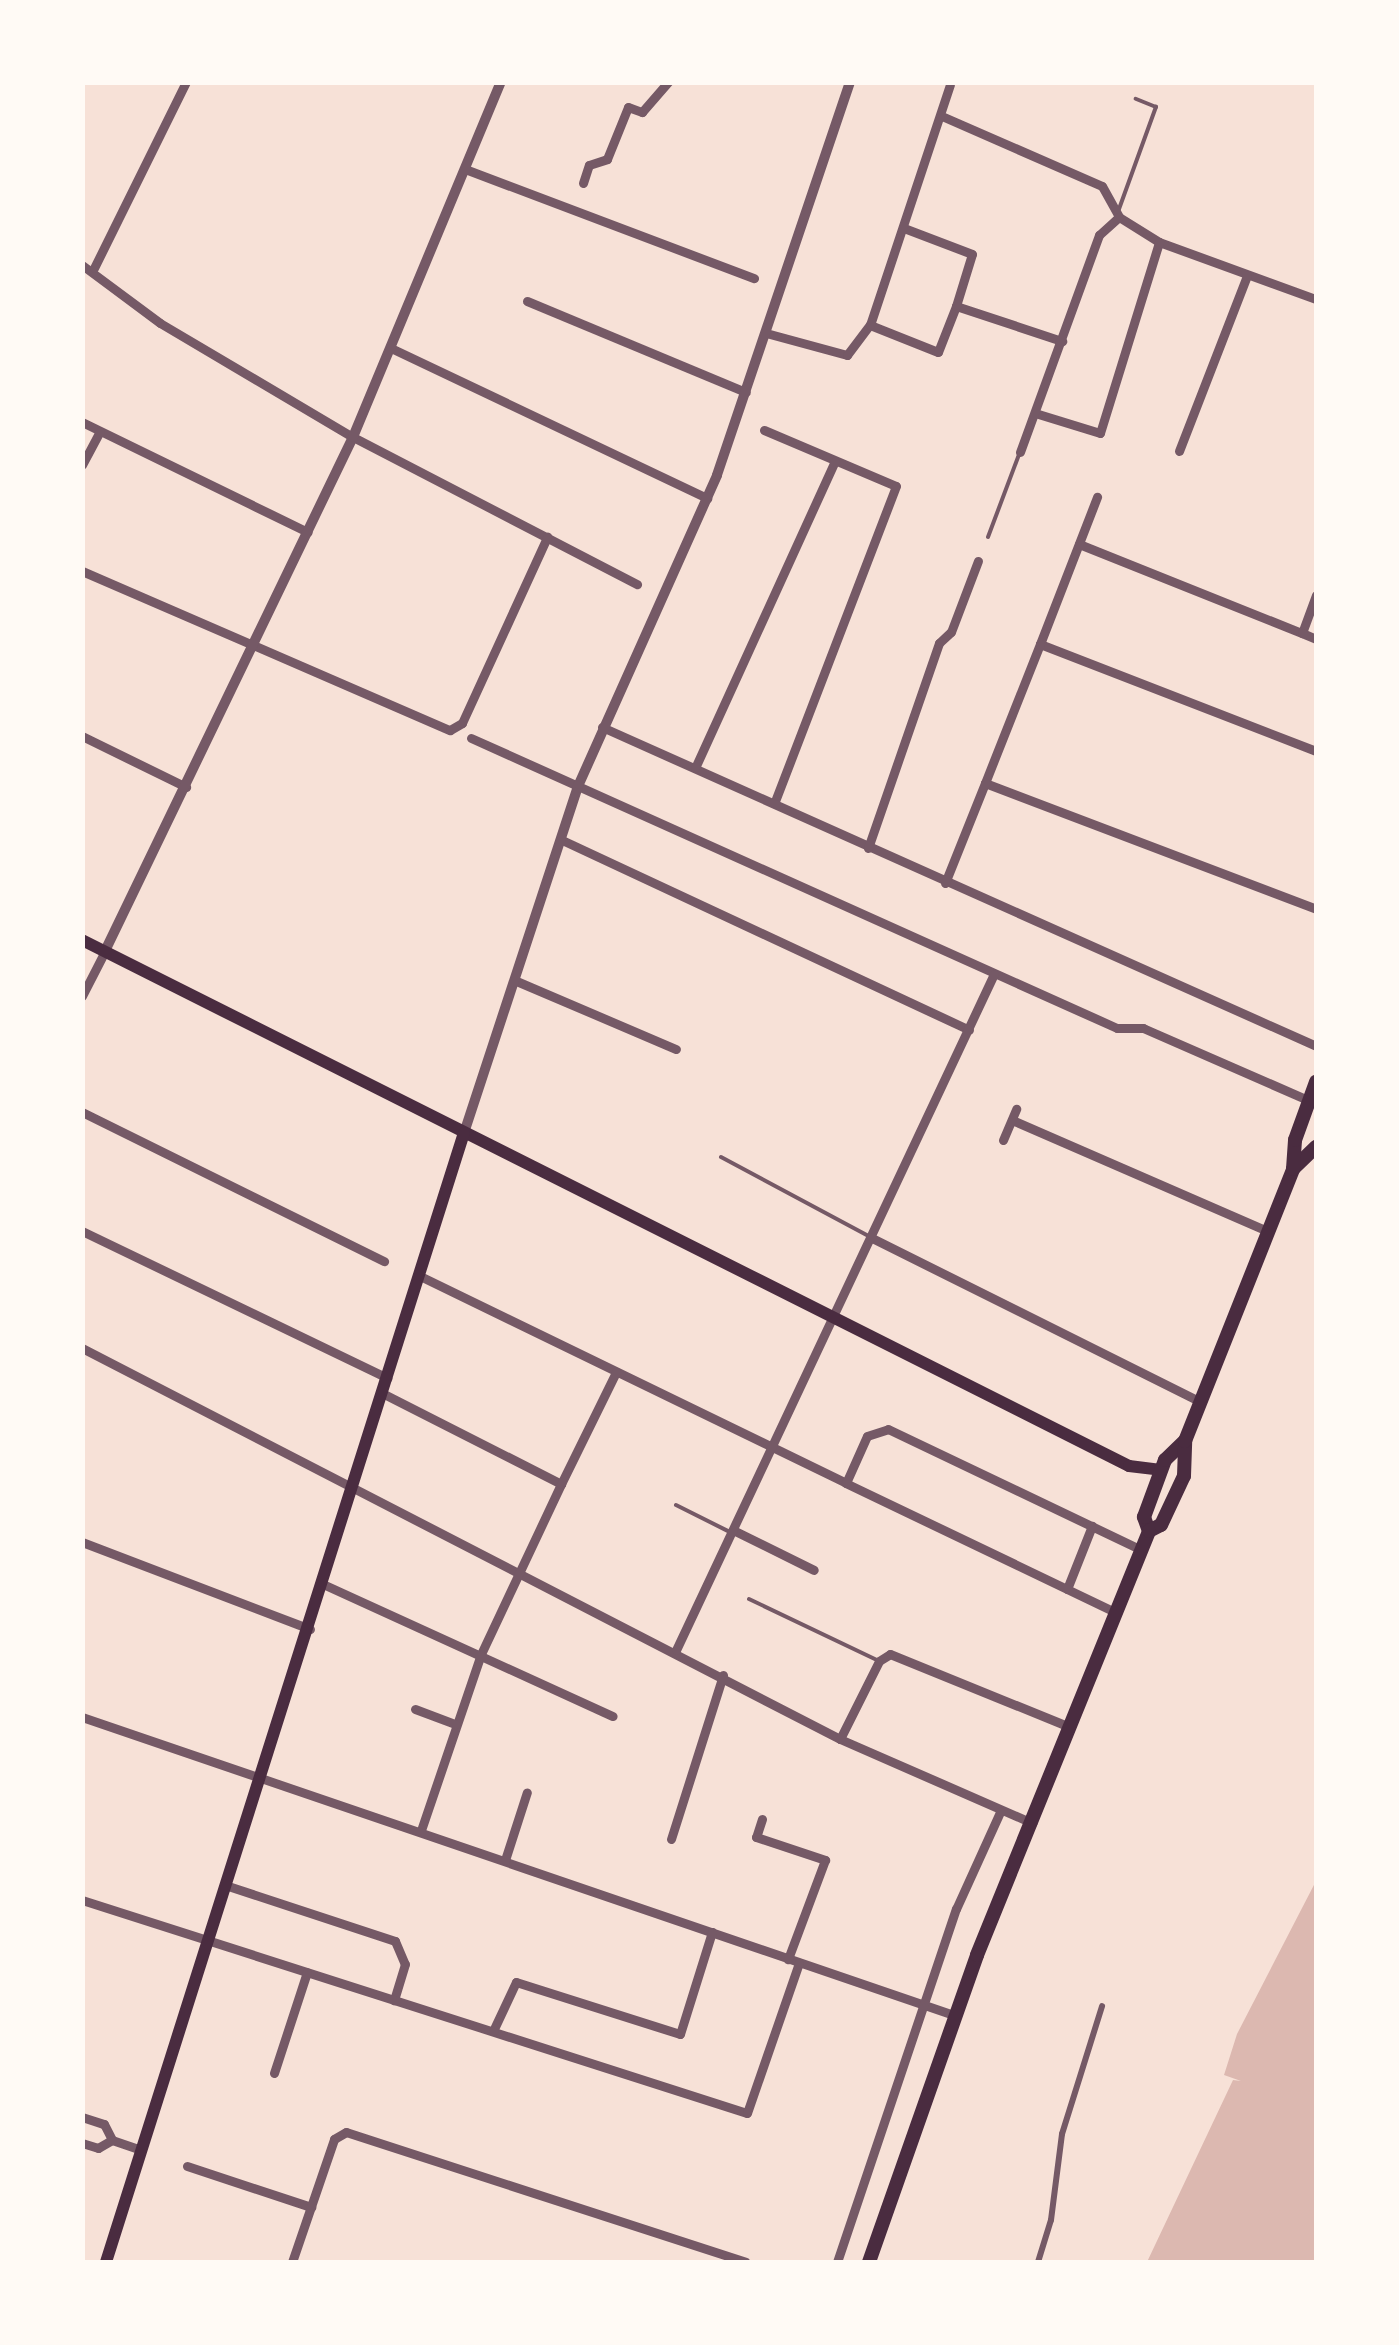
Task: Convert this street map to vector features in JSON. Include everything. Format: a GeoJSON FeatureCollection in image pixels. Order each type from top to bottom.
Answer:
{"type":"FeatureCollection","features":[{"type":"Feature","properties":{"kind":"main road"},"geometry":{"type":"LineString","coordinates":[[82,940],[1128,1466],[1161,1470]]}},
{"type":"Feature","properties":{"kind":"main road"},"geometry":{"type":"LineString","coordinates":[[1149,1531],[1162,1525],[1184,1476],[1184,1442],[1293,1169],[1294,1140],[1316,1082]]}},
{"type":"Feature","properties":{"kind":"main road"},"geometry":{"type":"LineString","coordinates":[[106,2262],[325,1585],[464,1132]]}},
{"type":"Feature","properties":{"kind":"main road"},"geometry":{"type":"LineString","coordinates":[[1293,1169],[1316,1147]]}},
{"type":"Feature","properties":{"kind":"main road"},"geometry":{"type":"LineString","coordinates":[[869,2262],[954,2015],[1142,1550],[1149,1531],[1144,1518],[1161,1470],[1184,1442]]}},
{"type":"Feature","properties":{"kind":"street"},"geometry":{"type":"LineString","coordinates":[[94,268],[186,82]]}},
{"type":"Feature","properties":{"kind":"street"},"geometry":{"type":"LineString","coordinates":[[82,996],[256,645],[353,437],[501,82]]}},
{"type":"Feature","properties":{"kind":"street"},"geometry":{"type":"LineString","coordinates":[[583,183],[590,165],[607,159],[628,107],[642,112],[668,82]]}},
{"type":"Feature","properties":{"kind":"street"},"geometry":{"type":"LineString","coordinates":[[464,1132],[579,784],[707,498],[850,82]]}},
{"type":"Feature","properties":{"kind":"street"},"geometry":{"type":"LineString","coordinates":[[766,333],[847,355],[870,325],[904,228],[920,166],[931,154],[944,117],[950,85]]}},
{"type":"Feature","properties":{"kind":"street"},"geometry":{"type":"LineString","coordinates":[[944,117],[1102,186],[1119,217],[1158,242],[1316,299]]}},
{"type":"Feature","properties":{"kind":"street"},"geometry":{"type":"LineString","coordinates":[[465,169],[754,278]]}},
{"type":"Feature","properties":{"kind":"street"},"geometry":{"type":"LineString","coordinates":[[574,209],[578,198]]}},
{"type":"Feature","properties":{"kind":"street"},"geometry":{"type":"LineString","coordinates":[[1020,452],[1099,235],[1119,217]]}},
{"type":"Feature","properties":{"kind":"street"},"geometry":{"type":"LineString","coordinates":[[870,325],[938,352],[956,306],[972,254],[904,228]]}},
{"type":"Feature","properties":{"kind":"street"},"geometry":{"type":"LineString","coordinates":[[1035,413],[1100,433],[1158,242]]}},
{"type":"Feature","properties":{"kind":"street"},"geometry":{"type":"LineString","coordinates":[[82,266],[94,268],[160,323],[353,437],[637,584]]}},
{"type":"Feature","properties":{"kind":"street"},"geometry":{"type":"LineString","coordinates":[[1179,451],[1246,276]]}},
{"type":"Feature","properties":{"kind":"street"},"geometry":{"type":"LineString","coordinates":[[527,300],[746,392]]}},
{"type":"Feature","properties":{"kind":"street"},"geometry":{"type":"LineString","coordinates":[[956,306],[1062,341]]}},
{"type":"Feature","properties":{"kind":"street"},"geometry":{"type":"LineString","coordinates":[[393,348],[707,498]]}},
{"type":"Feature","properties":{"kind":"street"},"geometry":{"type":"LineString","coordinates":[[82,422],[308,532]]}},
{"type":"Feature","properties":{"kind":"street"},"geometry":{"type":"LineString","coordinates":[[764,430],[896,486],[774,803]]}},
{"type":"Feature","properties":{"kind":"street"},"geometry":{"type":"LineString","coordinates":[[82,465],[100,431]]}},
{"type":"Feature","properties":{"kind":"street"},"geometry":{"type":"LineString","coordinates":[[695,768],[834,461]]}},
{"type":"Feature","properties":{"kind":"street"},"geometry":{"type":"LineString","coordinates":[[945,883],[1097,497]]}},
{"type":"Feature","properties":{"kind":"street"},"geometry":{"type":"LineString","coordinates":[[82,571],[458,730],[546,537]]}},
{"type":"Feature","properties":{"kind":"street"},"geometry":{"type":"LineString","coordinates":[[1079,544],[1316,639]]}},
{"type":"Feature","properties":{"kind":"street"},"geometry":{"type":"LineString","coordinates":[[868,848],[938,643],[952,632],[978,561]]}},
{"type":"Feature","properties":{"kind":"street"},"geometry":{"type":"LineString","coordinates":[[1302,632],[1316,595]]}},
{"type":"Feature","properties":{"kind":"street"},"geometry":{"type":"LineString","coordinates":[[1040,644],[1314,751],[1316,738]]}},
{"type":"Feature","properties":{"kind":"street"},"geometry":{"type":"LineString","coordinates":[[602,726],[1316,1046]]}},
{"type":"Feature","properties":{"kind":"street"},"geometry":{"type":"LineString","coordinates":[[82,736],[186,787]]}},
{"type":"Feature","properties":{"kind":"street"},"geometry":{"type":"LineString","coordinates":[[470,738],[1117,1028],[1142,1028],[1310,1101]]}},
{"type":"Feature","properties":{"kind":"street"},"geometry":{"type":"LineString","coordinates":[[985,783],[1316,909]]}},
{"type":"Feature","properties":{"kind":"street"},"geometry":{"type":"LineString","coordinates":[[562,840],[969,1030]]}},
{"type":"Feature","properties":{"kind":"street"},"geometry":{"type":"LineString","coordinates":[[676,1650],[874,1240],[994,974]]}},
{"type":"Feature","properties":{"kind":"street"},"geometry":{"type":"LineString","coordinates":[[514,980],[676,1048]]}},
{"type":"Feature","properties":{"kind":"street"},"geometry":{"type":"LineString","coordinates":[[1004,1140],[1016,1109]]}},
{"type":"Feature","properties":{"kind":"street"},"geometry":{"type":"LineString","coordinates":[[82,1112],[384,1261]]}},
{"type":"Feature","properties":{"kind":"street"},"geometry":{"type":"LineString","coordinates":[[1012,1120],[1268,1232]]}},
{"type":"Feature","properties":{"kind":"street"},"geometry":{"type":"LineString","coordinates":[[82,1232],[387,1378]]}},
{"type":"Feature","properties":{"kind":"street"},"geometry":{"type":"LineString","coordinates":[[874,1240],[1198,1401]]}},
{"type":"Feature","properties":{"kind":"street"},"geometry":{"type":"LineString","coordinates":[[420,1276],[1118,1614]]}},
{"type":"Feature","properties":{"kind":"street"},"geometry":{"type":"LineString","coordinates":[[82,1348],[723,1674],[840,1739],[1034,1824]]}},
{"type":"Feature","properties":{"kind":"street"},"geometry":{"type":"LineString","coordinates":[[421,1830],[481,1654],[616,1372]]}},
{"type":"Feature","properties":{"kind":"street"},"geometry":{"type":"LineString","coordinates":[[382,1393],[560,1484]]}},
{"type":"Feature","properties":{"kind":"street"},"geometry":{"type":"LineString","coordinates":[[846,1483],[867,1436],[888,1430],[1142,1550]]}},
{"type":"Feature","properties":{"kind":"street"},"geometry":{"type":"LineString","coordinates":[[1067,1589],[1092,1526]]}},
{"type":"Feature","properties":{"kind":"street"},"geometry":{"type":"LineString","coordinates":[[732,1531],[814,1570]]}},
{"type":"Feature","properties":{"kind":"street"},"geometry":{"type":"LineString","coordinates":[[82,1542],[310,1630]]}},
{"type":"Feature","properties":{"kind":"street"},"geometry":{"type":"LineString","coordinates":[[325,1585],[614,1716]]}},
{"type":"Feature","properties":{"kind":"street"},"geometry":{"type":"LineString","coordinates":[[840,1739],[879,1660],[890,1654],[1073,1728]]}},
{"type":"Feature","properties":{"kind":"street"},"geometry":{"type":"LineString","coordinates":[[671,1839],[723,1674]]}},
{"type":"Feature","properties":{"kind":"street"},"geometry":{"type":"LineString","coordinates":[[415,1709],[455,1724]]}},
{"type":"Feature","properties":{"kind":"street"},"geometry":{"type":"LineString","coordinates":[[82,1717],[954,2015]]}},
{"type":"Feature","properties":{"kind":"street"},"geometry":{"type":"LineString","coordinates":[[505,1860],[527,1792]]}},
{"type":"Feature","properties":{"kind":"street"},"geometry":{"type":"LineString","coordinates":[[837,2262],[956,1909],[1000,1812]]}},
{"type":"Feature","properties":{"kind":"street"},"geometry":{"type":"LineString","coordinates":[[762,1819],[756,1838],[825,1860],[788,1959]]}},
{"type":"Feature","properties":{"kind":"street"},"geometry":{"type":"LineString","coordinates":[[225,1885],[395,1942],[404,1964],[394,2000]]}},
{"type":"Feature","properties":{"kind":"street"},"geometry":{"type":"LineString","coordinates":[[82,1900],[747,2113],[799,1963]]}},
{"type":"Feature","properties":{"kind":"street"},"geometry":{"type":"LineString","coordinates":[[493,2031],[513,1983],[680,2034],[712,1932]]}},
{"type":"Feature","properties":{"kind":"street"},"geometry":{"type":"LineString","coordinates":[[274,2073],[307,1972]]}},
{"type":"Feature","properties":{"kind":"street"},"geometry":{"type":"LineString","coordinates":[[1038,2262],[1051,2220],[1062,2134],[1102,2006]]}},
{"type":"Feature","properties":{"kind":"street"},"geometry":{"type":"LineString","coordinates":[[82,2117],[104,2124],[112,2140],[142,2150]]}},
{"type":"Feature","properties":{"kind":"street"},"geometry":{"type":"LineString","coordinates":[[292,2262],[334,2139],[354,2132],[744,2262]]}},
{"type":"Feature","properties":{"kind":"street"},"geometry":{"type":"LineString","coordinates":[[82,2143],[98,2148],[112,2140]]}},
{"type":"Feature","properties":{"kind":"street"},"geometry":{"type":"LineString","coordinates":[[188,2166],[311,2207]]}},
{"type":"Feature","properties":{"kind":"lane"},"geometry":{"type":"LineString","coordinates":[[1119,217],[1119,196],[1156,107],[1136,99]]}},
{"type":"Feature","properties":{"kind":"lane"},"geometry":{"type":"LineString","coordinates":[[988,537],[1020,452]]}},
{"type":"Feature","properties":{"kind":"lane"},"geometry":{"type":"LineString","coordinates":[[721,1157],[874,1240]]}},
{"type":"Feature","properties":{"kind":"lane"},"geometry":{"type":"LineString","coordinates":[[676,1505],[732,1531]]}},
{"type":"Feature","properties":{"kind":"lane"},"geometry":{"type":"LineString","coordinates":[[748,1599],[879,1660]]}},
{"type":"Feature","properties":{"kind":"shaded area"},"geometry":{"type":"Polygon","coordinates":[[[1316,1881],[1316,2262],[1147,2262],[1233,2080],[1241,2081],[1224,2075],[1237,2034],[1316,1881]]]}}]}
